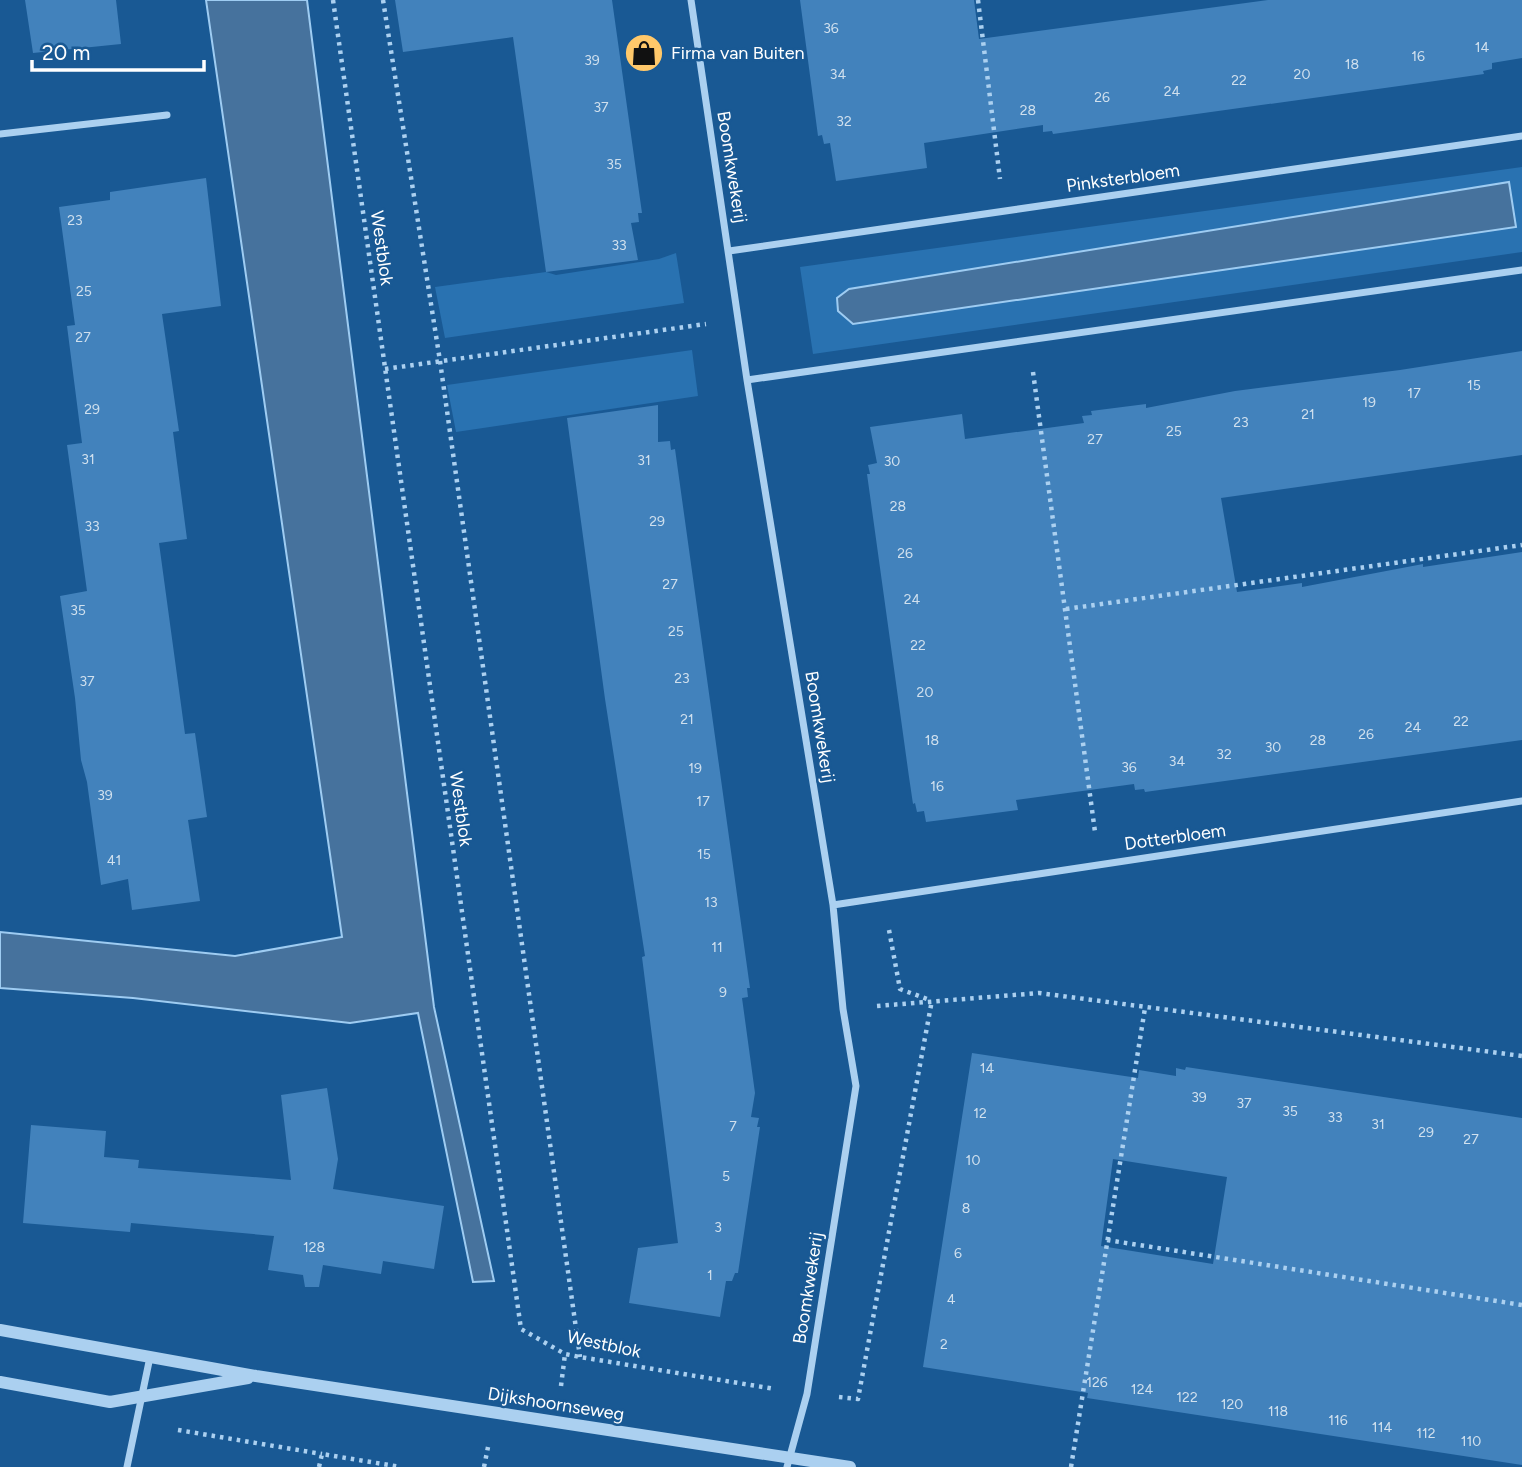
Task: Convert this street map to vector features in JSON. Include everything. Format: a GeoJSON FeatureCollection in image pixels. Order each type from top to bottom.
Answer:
{"type":"FeatureCollection","features":[{"type":"Feature","properties":{"kind":"street","name":"Boomkwekerij"},"geometry":{"type":"LineString","coordinates":[[691,0],[747,380],[833,905],[843,1009],[856,1086],[807,1394],[788,1462]]}},
{"type":"Feature","properties":{"kind":"street"},"geometry":{"type":"LineString","coordinates":[[0,134],[167,115]]}},
{"type":"Feature","properties":{"kind":"street","name":"Pinksterbloem"},"geometry":{"type":"LineString","coordinates":[[729,251],[1522,136]]}},
{"type":"Feature","properties":{"kind":"street"},"geometry":{"type":"LineString","coordinates":[[747,380],[1522,270]]}},
{"type":"Feature","properties":{"kind":"street","name":"Dotterbloem"},"geometry":{"type":"LineString","coordinates":[[833,905],[1522,801]]}},
{"type":"Feature","properties":{"kind":"street","name":"Dijkshoornseweg"},"geometry":{"type":"LineString","coordinates":[[0,1330],[256,1376],[788,1462],[850,1467]]}},
{"type":"Feature","properties":{"kind":"street"},"geometry":{"type":"LineString","coordinates":[[127,1467],[150,1357]]}},
{"type":"Feature","properties":{"kind":"street","name":"Dijkshoornseweg"},"geometry":{"type":"LineString","coordinates":[[0,1382],[110,1402],[256,1376]]}},
{"type":"Feature","properties":{"kind":"path","name":"Westblok"},"geometry":{"type":"LineString","coordinates":[[333,0],[521,1329],[565,1354],[807,1394],[858,1399],[932,1000]]}},
{"type":"Feature","properties":{"kind":"path"},"geometry":{"type":"LineString","coordinates":[[383,0],[440,361],[580,1357]]}},
{"type":"Feature","properties":{"kind":"path"},"geometry":{"type":"LineString","coordinates":[[978,0],[1004,211]]}},
{"type":"Feature","properties":{"kind":"path"},"geometry":{"type":"LineString","coordinates":[[385,369],[739,320]]}},
{"type":"Feature","properties":{"kind":"path"},"geometry":{"type":"LineString","coordinates":[[1029,341],[1099,864]]}},
{"type":"Feature","properties":{"kind":"path"},"geometry":{"type":"LineString","coordinates":[[1066,609],[1522,545]]}},
{"type":"Feature","properties":{"kind":"path"},"geometry":{"type":"LineString","coordinates":[[883,897],[900,989],[932,1000]]}},
{"type":"Feature","properties":{"kind":"path"},"geometry":{"type":"LineString","coordinates":[[843,1009],[1039,993],[1522,1056]]}},
{"type":"Feature","properties":{"kind":"path"},"geometry":{"type":"LineString","coordinates":[[1071,1467],[1144,1008]]}},
{"type":"Feature","properties":{"kind":"path"},"geometry":{"type":"LineString","coordinates":[[1107,1240],[1522,1305]]}},
{"type":"Feature","properties":{"kind":"path"},"geometry":{"type":"LineString","coordinates":[[136,1423],[401,1467]]}},
{"type":"Feature","properties":{"kind":"path"},"geometry":{"type":"LineString","coordinates":[[319,1467],[322,1454]]}},
{"type":"Feature","properties":{"kind":"shaded area"},"geometry":{"type":"Polygon","coordinates":[[[206,0],[307,0],[434,1007],[494,1281],[473,1282],[418,1013],[350,1023],[133,998],[0,988],[0,932],[235,956],[342,937],[206,0]]]}},
{"type":"Feature","properties":{"kind":"shaded area"},"geometry":{"type":"Polygon","coordinates":[[[1522,167],[1522,252],[813,354],[800,267],[1522,167]],[[1509,182],[849,289],[837,299],[838,311],[853,323],[1515,227],[1509,182]]]}},
{"type":"Feature","properties":{"kind":"shaded area"},"geometry":{"type":"Polygon","coordinates":[[[1509,182],[1516,227],[853,324],[838,311],[837,298],[849,289],[1509,182]]]}},
{"type":"Feature","properties":{"kind":"shaded area"},"geometry":{"type":"Polygon","coordinates":[[[676,253],[684,303],[445,338],[435,287],[546,272],[556,275],[659,259],[676,253]]]}},
{"type":"Feature","properties":{"kind":"shaded area"},"geometry":{"type":"Polygon","coordinates":[[[692,350],[698,396],[456,432],[447,385],[692,350]]]}},
{"type":"Feature","properties":{"kind":"building"},"geometry":{"type":"Polygon","coordinates":[[[25,0],[116,0],[121,44],[33,53],[25,0]]]}},
{"type":"Feature","properties":{"kind":"building"},"geometry":{"type":"Polygon","coordinates":[[[395,0],[612,0],[642,213],[638,213],[639,222],[631,223],[638,260],[546,272],[513,37],[403,52],[395,0]]]}},
{"type":"Feature","properties":{"kind":"building"},"geometry":{"type":"Polygon","coordinates":[[[800,0],[974,0],[979,39],[1268,0],[1522,0],[1522,58],[1492,63],[1492,69],[1483,71],[1484,74],[1435,81],[1053,134],[1052,131],[1043,132],[1043,125],[924,143],[927,168],[836,181],[830,143],[824,144],[822,135],[818,136],[800,0]]]}},
{"type":"Feature","properties":{"kind":"building"},"geometry":{"type":"Polygon","coordinates":[[[206,178],[221,306],[162,314],[179,431],[173,432],[187,539],[159,543],[185,734],[195,733],[207,817],[188,820],[200,901],[132,910],[128,879],[101,885],[87,782],[81,760],[60,596],[87,591],[67,445],[82,443],[67,326],[75,325],[59,207],[110,200],[110,192],[206,178]]]}},
{"type":"Feature","properties":{"kind":"building"},"geometry":{"type":"Polygon","coordinates":[[[1522,351],[1522,455],[1221,498],[1237,592],[1302,583],[1302,587],[1423,564],[1423,567],[1522,552],[1522,740],[1145,792],[1144,789],[1135,790],[1134,784],[1016,800],[1018,810],[926,822],[924,811],[917,812],[915,803],[913,804],[909,777],[867,474],[870,474],[868,465],[877,463],[870,427],[962,414],[965,439],[1084,423],[1082,416],[1092,415],[1091,411],[1146,404],[1146,408],[1235,391],[1522,351]]]}},
{"type":"Feature","properties":{"kind":"building"},"geometry":{"type":"Polygon","coordinates":[[[658,405],[658,442],[670,441],[671,450],[675,449],[750,988],[747,988],[748,997],[742,998],[755,1093],[751,1117],[759,1118],[757,1127],[760,1127],[738,1273],[735,1273],[732,1281],[726,1281],[720,1317],[629,1303],[638,1248],[678,1243],[642,957],[645,956],[605,699],[567,418],[658,405]]]}},
{"type":"Feature","properties":{"kind":"building"},"geometry":{"type":"Polygon","coordinates":[[[972,1053],[1138,1078],[1139,1070],[1176,1076],[1176,1068],[1185,1070],[1186,1067],[1522,1118],[1522,1465],[1087,1398],[1088,1393],[923,1367],[972,1053]],[[1113,1159],[1101,1246],[1213,1264],[1227,1177],[1113,1159]]]}},
{"type":"Feature","properties":{"kind":"building"},"geometry":{"type":"Polygon","coordinates":[[[327,1088],[338,1159],[333,1189],[444,1206],[434,1269],[383,1261],[381,1274],[323,1265],[319,1287],[305,1287],[303,1275],[268,1270],[274,1236],[131,1223],[130,1232],[23,1223],[31,1125],[106,1131],[104,1157],[139,1160],[138,1168],[291,1180],[281,1095],[327,1088]]]}},
{"type":"Feature","properties":{"kind":"place","name":"Firma van Buiten"},"geometry":{"type":"Point","coordinates":[644,53]}}]}
